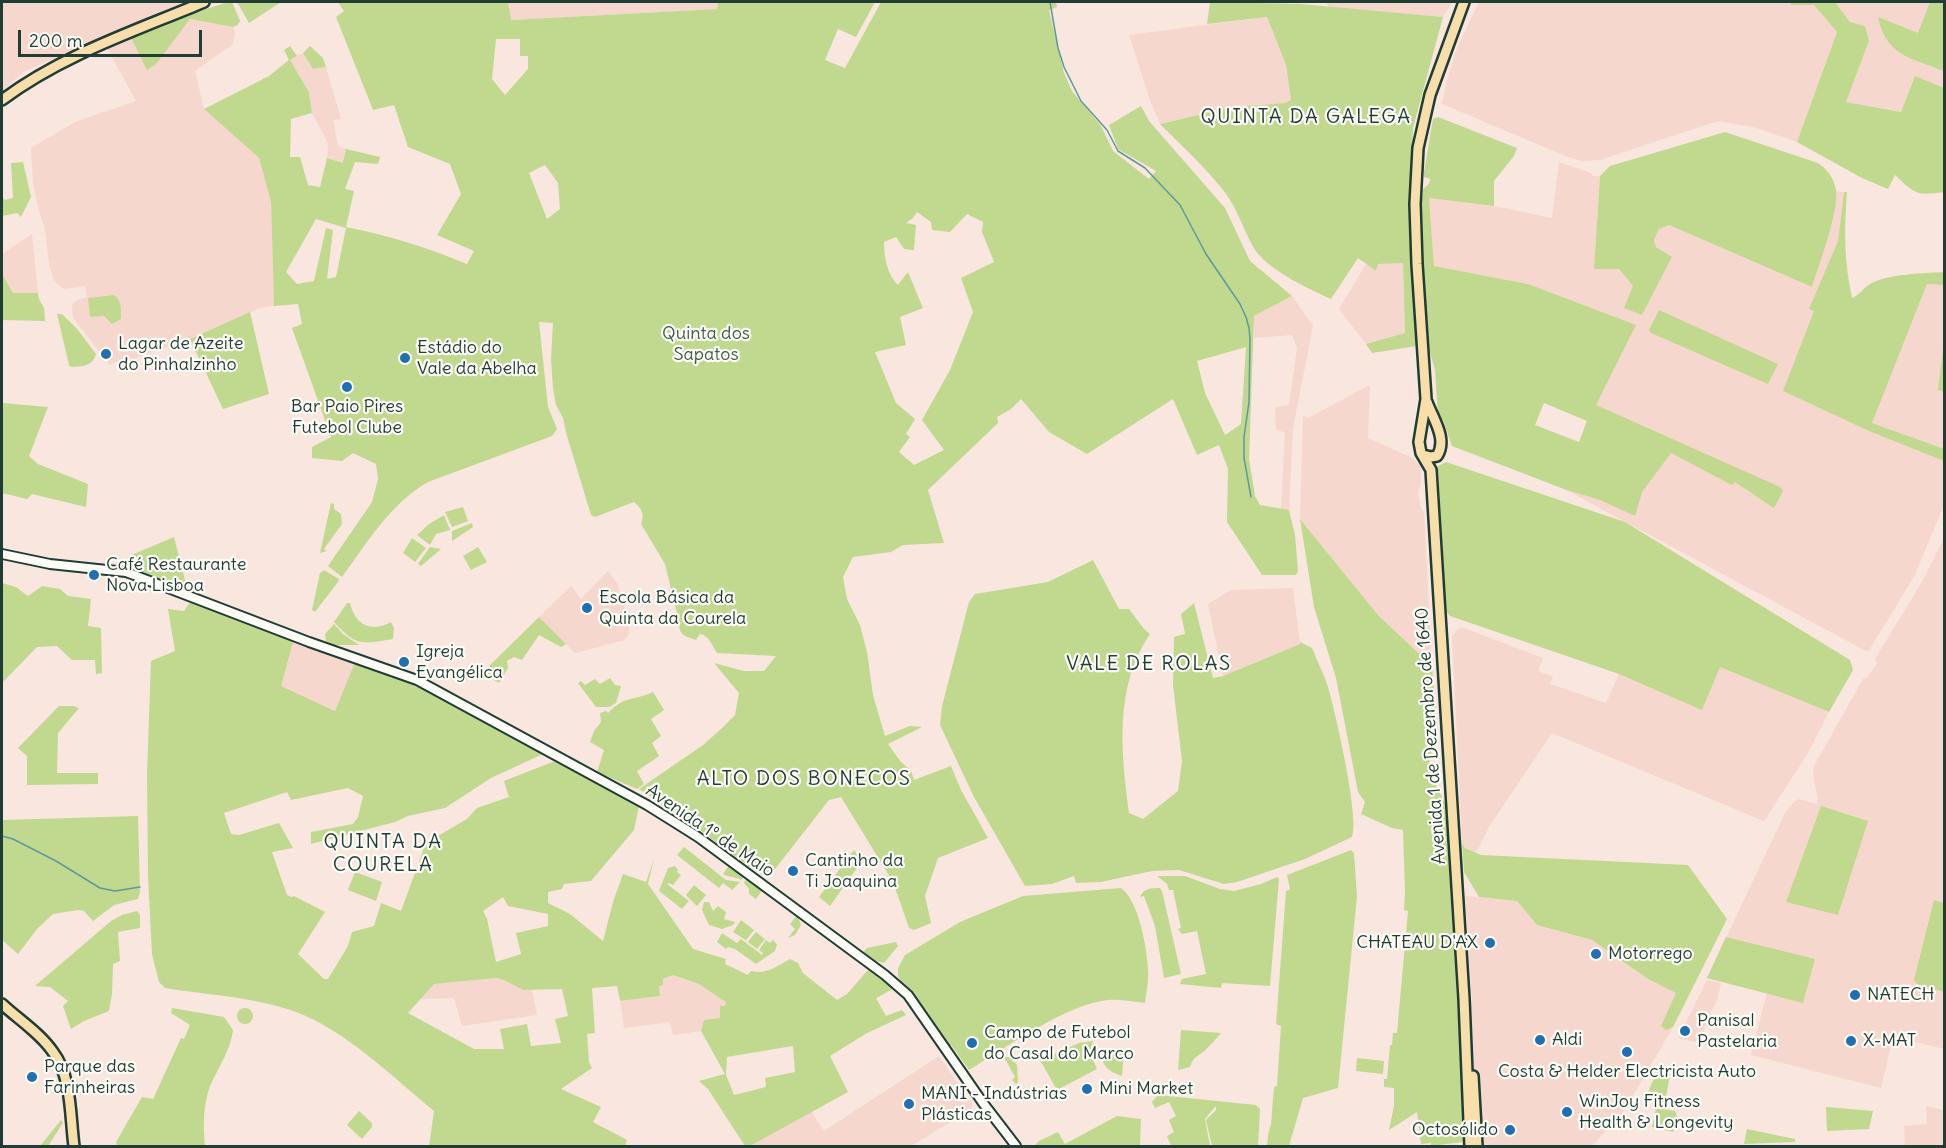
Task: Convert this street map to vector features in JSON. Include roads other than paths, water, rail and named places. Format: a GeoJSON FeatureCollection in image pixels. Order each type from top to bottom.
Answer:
{"type":"FeatureCollection","features":[{"type":"Feature","properties":{"kind":"main road"},"geometry":{"type":"LineString","coordinates":[[2,100],[25,83],[65,61],[204,2]]}},
{"type":"Feature","properties":{"kind":"main road"},"geometry":{"type":"LineString","coordinates":[[1426,399],[1438,430],[1441,446],[1437,456],[1431,458],[1423,454],[1419,442],[1426,399],[1415,204],[1418,148],[1430,94],[1466,2]]}},
{"type":"Feature","properties":{"kind":"main road"},"geometry":{"type":"LineString","coordinates":[[1421,431],[1428,426],[1438,430]]}},
{"type":"Feature","properties":{"kind":"main road","name":"Avenida 1 de Dezembro de 1640"},"geometry":{"type":"LineString","coordinates":[[1423,454],[1431,470],[1464,999],[1470,1146]]}},
{"type":"Feature","properties":{"kind":"main road","name":"Avenida 1 de Dezembro de 1640"},"geometry":{"type":"LineString","coordinates":[[1431,470],[1437,456]]}},
{"type":"Feature","properties":{"kind":"main road","name":"Avenida 1 de Dezembro de 1640"},"geometry":{"type":"LineString","coordinates":[[1464,999],[1472,1065],[1477,1146]]}},
{"type":"Feature","properties":{"kind":"main road"},"geometry":{"type":"LineString","coordinates":[[2,1004],[43,1040],[59,1062],[66,1083],[74,1146]]}},
{"type":"Feature","properties":{"kind":"street","name":"Avenida 1º de Maio"},"geometry":{"type":"LineString","coordinates":[[2,554],[50,564],[126,572],[309,642],[417,680],[647,805],[698,837],[885,975],[908,995],[983,1103],[1016,1146]]}},
{"type":"Feature","properties":{"kind":"waterway"},"geometry":{"type":"LineString","coordinates":[[1050,2],[1058,48],[1064,67],[1081,101],[1107,130],[1118,151],[1145,168],[1180,205],[1206,254],[1240,304],[1246,317],[1250,339],[1249,402],[1244,437],[1244,458],[1251,497]]}},
{"type":"Feature","properties":{"kind":"waterway"},"geometry":{"type":"LineString","coordinates":[[2,836],[13,839],[56,861],[100,888],[115,891],[140,887]]}},
{"type":"Feature","properties":{"kind":"place","name":"Lagar de Azeite do Pinhalzinho"},"geometry":{"type":"Point","coordinates":[106,354]}},
{"type":"Feature","properties":{"kind":"place","name":"Estádio do Vale da Abelha"},"geometry":{"type":"Point","coordinates":[405,358]}},
{"type":"Feature","properties":{"kind":"place","name":"Bar Paio Pires Futebol Clube"},"geometry":{"type":"Point","coordinates":[347,387]}},
{"type":"Feature","properties":{"kind":"place","name":"Café Restaurante Nova Lisboa"},"geometry":{"type":"Point","coordinates":[94,575]}},
{"type":"Feature","properties":{"kind":"place","name":"Escola Básica da Quinta da Courela"},"geometry":{"type":"Point","coordinates":[587,608]}},
{"type":"Feature","properties":{"kind":"place","name":"Igreja Evangélica"},"geometry":{"type":"Point","coordinates":[404,662]}},
{"type":"Feature","properties":{"kind":"place","name":"Cantinho da Ti Joaquina"},"geometry":{"type":"Point","coordinates":[793,871]}},
{"type":"Feature","properties":{"kind":"place","name":"CHATEAU D'AX"},"geometry":{"type":"Point","coordinates":[1490,943]}},
{"type":"Feature","properties":{"kind":"place","name":"Motorrego"},"geometry":{"type":"Point","coordinates":[1596,954]}},
{"type":"Feature","properties":{"kind":"place","name":"NATECH"},"geometry":{"type":"Point","coordinates":[1855,995]}},
{"type":"Feature","properties":{"kind":"place","name":"Panisal Pastelaria"},"geometry":{"type":"Point","coordinates":[1685,1031]}},
{"type":"Feature","properties":{"kind":"place","name":"Aldi"},"geometry":{"type":"Point","coordinates":[1540,1040]}},
{"type":"Feature","properties":{"kind":"place","name":"X-MAT"},"geometry":{"type":"Point","coordinates":[1851,1041]}},
{"type":"Feature","properties":{"kind":"place","name":"Campo de Futebol do Casal do Marco"},"geometry":{"type":"Point","coordinates":[972,1043]}},
{"type":"Feature","properties":{"kind":"place","name":"Costa & Helder Electricista Auto"},"geometry":{"type":"Point","coordinates":[1627,1052]}},
{"type":"Feature","properties":{"kind":"place","name":"Parque das Farinheiras"},"geometry":{"type":"Point","coordinates":[32,1077]}},
{"type":"Feature","properties":{"kind":"place","name":"Mini Market"},"geometry":{"type":"Point","coordinates":[1087,1089]}},
{"type":"Feature","properties":{"kind":"place","name":"MANI - Indústrias Plásticas"},"geometry":{"type":"Point","coordinates":[909,1104]}},
{"type":"Feature","properties":{"kind":"place","name":"WinJoy Fitness Health & Longevity"},"geometry":{"type":"Point","coordinates":[1567,1112]}},
{"type":"Feature","properties":{"kind":"place","name":"Octosólido"},"geometry":{"type":"Point","coordinates":[1510,1130]}},
{"type":"Feature","properties":{"kind":"district","name":"QUINTA DA GALEGA"},"geometry":{"type":"Point","coordinates":[1306,117]}},
{"type":"Feature","properties":{"kind":"district","name":"VALE DE ROLAS"},"geometry":{"type":"Point","coordinates":[1149,664]}},
{"type":"Feature","properties":{"kind":"district","name":"ALTO DOS BONECOS"},"geometry":{"type":"Point","coordinates":[804,779]}},
{"type":"Feature","properties":{"kind":"district","name":"QUINTA DA COURELA"},"geometry":{"type":"Point","coordinates":[383,854]}},
{"type":"Feature","properties":{"kind":"park label","name":"Quinta dos Sapatos"},"geometry":{"type":"Point","coordinates":[706,344]}}]}
